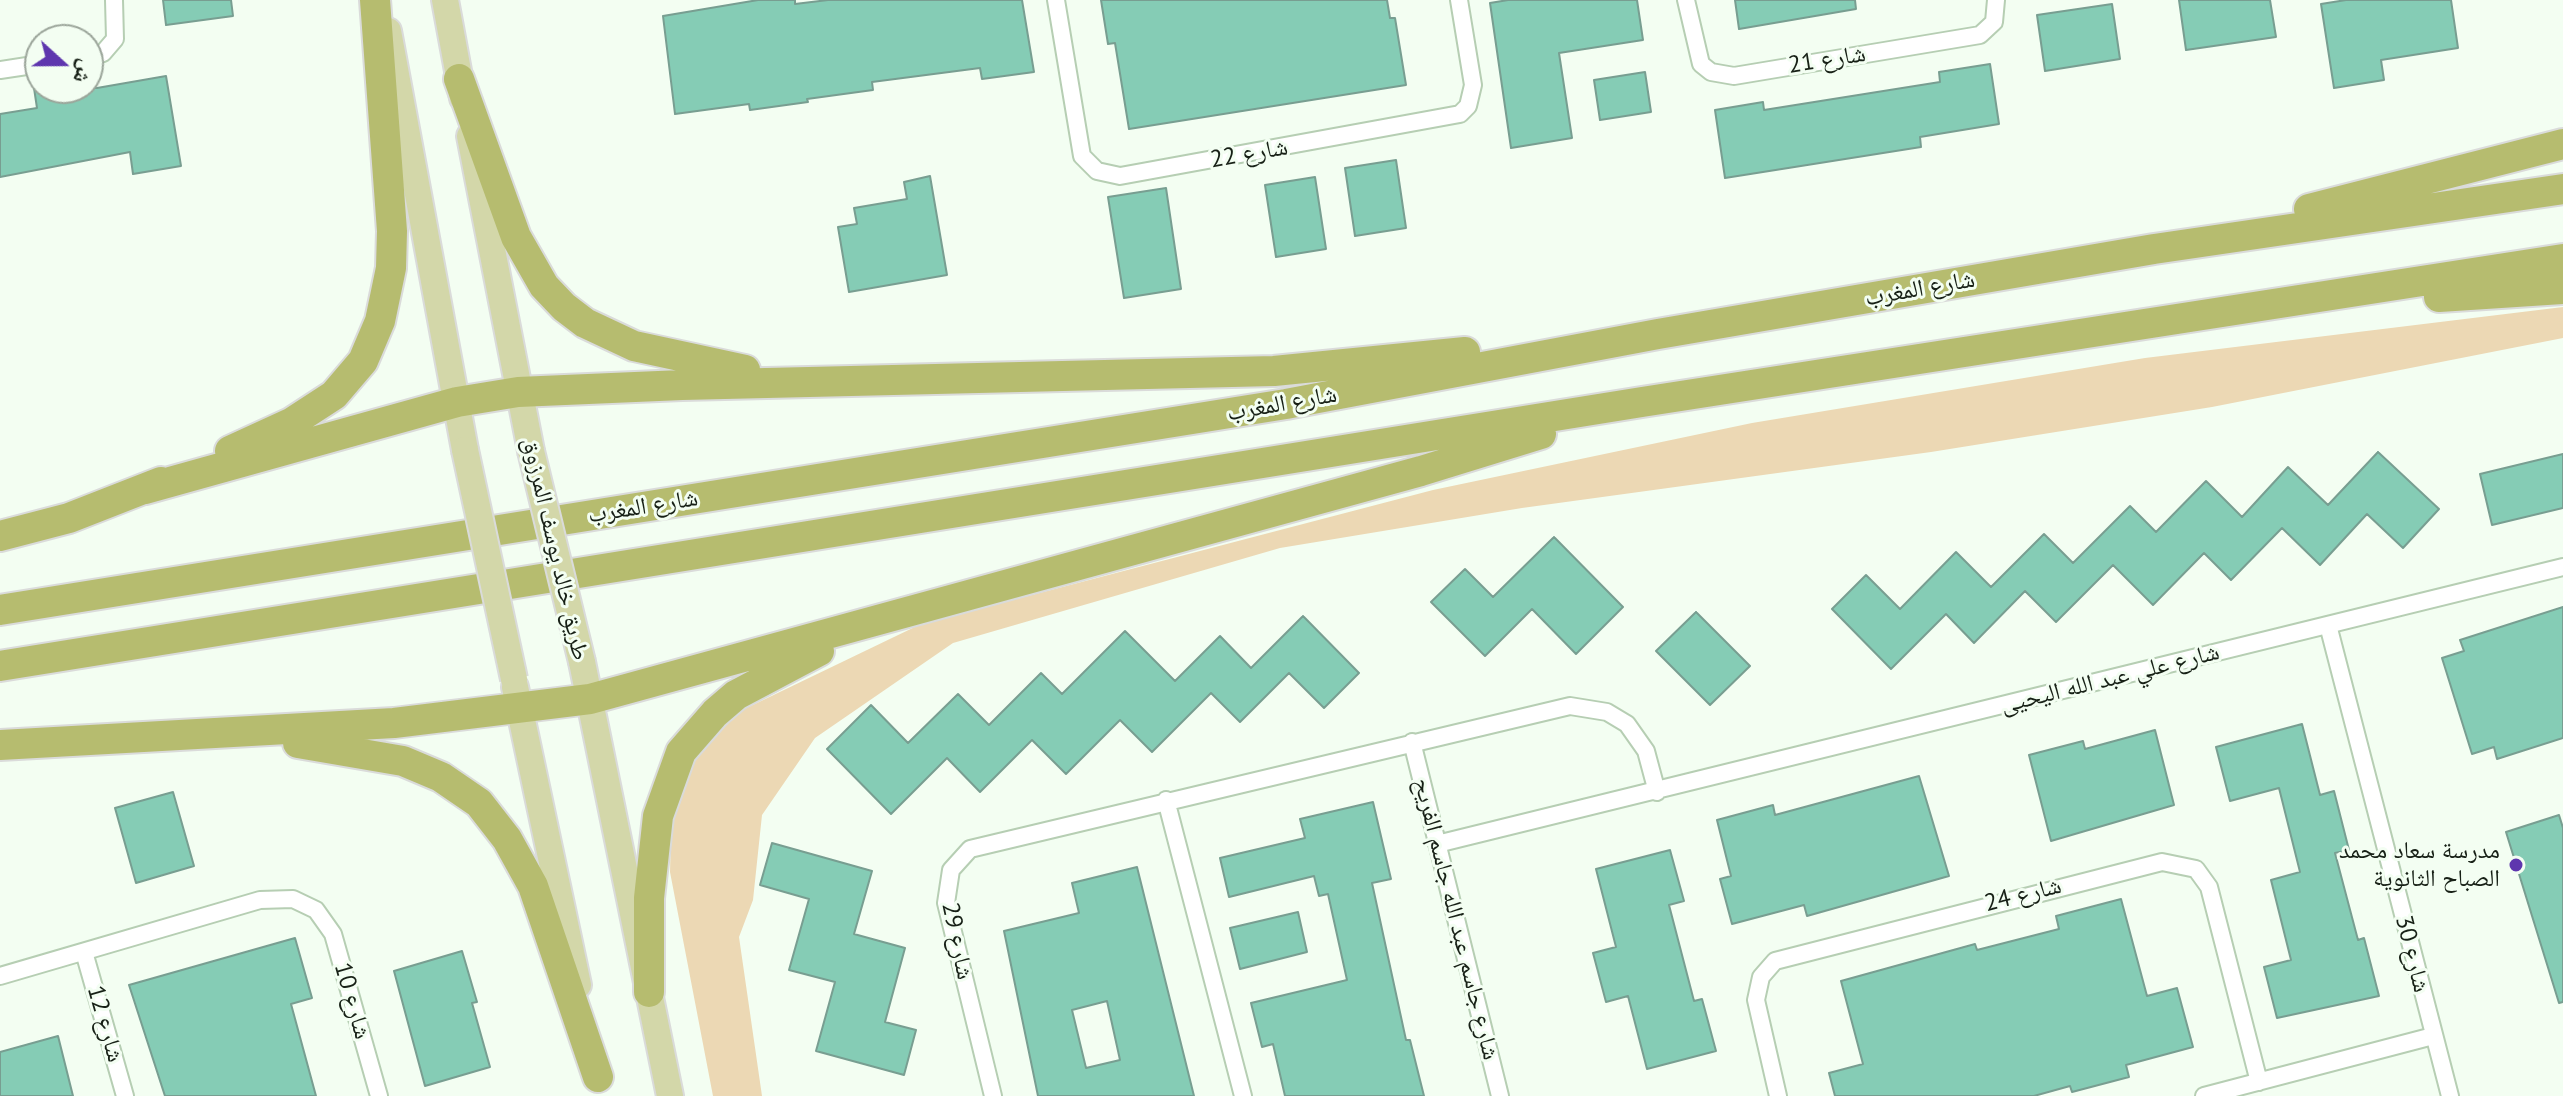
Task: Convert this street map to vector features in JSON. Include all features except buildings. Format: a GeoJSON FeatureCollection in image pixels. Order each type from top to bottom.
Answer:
{"type":"FeatureCollection","features":[{"type":"Feature","properties":{"kind":"highway"},"geometry":{"type":"LineString","coordinates":[[0,536],[69,518],[145,489],[316,410],[349,380],[372,342],[387,296],[392,231],[375,0]]}},
{"type":"Feature","properties":{"kind":"highway"},"geometry":{"type":"LineString","coordinates":[[459,79],[516,237],[544,286],[564,307],[585,323],[634,346],[702,363],[818,381]]}},
{"type":"Feature","properties":{"kind":"highway"},"geometry":{"type":"LineString","coordinates":[[2154,249],[2563,144]]}},
{"type":"Feature","properties":{"kind":"highway","name":"شارع المغرب"},"geometry":{"type":"LineString","coordinates":[[0,610],[1286,404],[1658,334],[2154,249],[2563,189]]}},
{"type":"Feature","properties":{"kind":"highway"},"geometry":{"type":"LineString","coordinates":[[0,666],[1642,402],[2563,259]]}},
{"type":"Feature","properties":{"kind":"highway"},"geometry":{"type":"LineString","coordinates":[[2162,322],[2563,289]]}},
{"type":"Feature","properties":{"kind":"highway"},"geometry":{"type":"LineString","coordinates":[[145,489],[457,402],[518,392],[818,381],[981,380],[1274,371],[1658,334]]}},
{"type":"Feature","properties":{"kind":"highway"},"geometry":{"type":"LineString","coordinates":[[0,745],[394,723],[516,694],[590,699],[1421,471],[1642,402]]}},
{"type":"Feature","properties":{"kind":"highway"},"geometry":{"type":"LineString","coordinates":[[649,992],[649,898],[658,816],[681,752],[715,713],[745,690],[895,617]]}},
{"type":"Feature","properties":{"kind":"highway"},"geometry":{"type":"LineString","coordinates":[[204,736],[319,745],[403,761],[441,777],[479,803],[507,839],[533,886],[601,1086]]}},
{"type":"Feature","properties":{"kind":"main road"},"geometry":{"type":"LineString","coordinates":[[383,0],[465,450],[601,1086]]}},
{"type":"Feature","properties":{"kind":"main road","name":"طريق خالد يوسف المرزوق"},"geometry":{"type":"LineString","coordinates":[[445,0],[518,392],[590,699],[670,1096]]}},
{"type":"Feature","properties":{"kind":"street"},"geometry":{"type":"LineString","coordinates":[[104,52],[115,39],[114,0]]}},
{"type":"Feature","properties":{"kind":"street","name":"شارع 22"},"geometry":{"type":"LineString","coordinates":[[1056,0],[1082,156],[1097,171],[1120,176],[1455,117],[1468,106],[1473,85],[1459,0]]}},
{"type":"Feature","properties":{"kind":"street","name":"شارع 21"},"geometry":{"type":"LineString","coordinates":[[1686,0],[1698,59],[1711,72],[1734,76],[1980,35],[1994,22],[1996,0]]}},
{"type":"Feature","properties":{"kind":"street"},"geometry":{"type":"LineString","coordinates":[[0,70],[24,66]]}},
{"type":"Feature","properties":{"kind":"street","name":"شارع علي عبد الله اليحيى"},"geometry":{"type":"LineString","coordinates":[[1437,844],[2563,567]]}},
{"type":"Feature","properties":{"kind":"street","name":"شارع 30"},"geometry":{"type":"LineString","coordinates":[[2328,625],[2450,1096]]}},
{"type":"Feature","properties":{"kind":"street"},"geometry":{"type":"LineString","coordinates":[[1412,742],[1557,707],[1590,707],[1617,717],[1641,740],[1657,792]]}},
{"type":"Feature","properties":{"kind":"street","name":"شارع 29"},"geometry":{"type":"LineString","coordinates":[[993,1096],[946,903],[951,870],[963,855],[980,845],[1412,742]]}},
{"type":"Feature","properties":{"kind":"street","name":"شارع جاسم عبد الله جاسم الفريح"},"geometry":{"type":"LineString","coordinates":[[1412,742],[1500,1096]]}},
{"type":"Feature","properties":{"kind":"street"},"geometry":{"type":"LineString","coordinates":[[1166,800],[1243,1096]]}},
{"type":"Feature","properties":{"kind":"street","name":"شارع 24"},"geometry":{"type":"LineString","coordinates":[[1778,1096],[1756,1000],[1761,977],[1775,961],[2162,862],[2196,869],[2209,887],[2259,1082]]}},
{"type":"Feature","properties":{"kind":"street","name":"شارع 10"},"geometry":{"type":"LineString","coordinates":[[84,952],[260,900],[293,899],[316,910],[333,934],[379,1096]]}},
{"type":"Feature","properties":{"kind":"street"},"geometry":{"type":"LineString","coordinates":[[0,976],[84,952]]}},
{"type":"Feature","properties":{"kind":"street","name":"شارع 12"},"geometry":{"type":"LineString","coordinates":[[84,952],[125,1096]]}},
{"type":"Feature","properties":{"kind":"street"},"geometry":{"type":"LineString","coordinates":[[2204,1096],[2433,1036]]}},
{"type":"Feature","properties":{"kind":"shaded area"},"geometry":{"type":"Polygon","coordinates":[[[2563,307],[2563,338],[2212,407],[1931,452],[1522,508],[1280,548],[953,643],[815,738],[762,815],[753,900],[739,937],[762,1096],[713,1096],[670,872],[672,793],[705,728],[921,624],[1433,490],[1752,423],[2145,358],[2563,307]]]}},
{"type":"Feature","properties":{"kind":"place","name":"مدرسة سعاد محمد الصباح الثانوية"},"geometry":{"type":"Point","coordinates":[2516,865]}}]}
